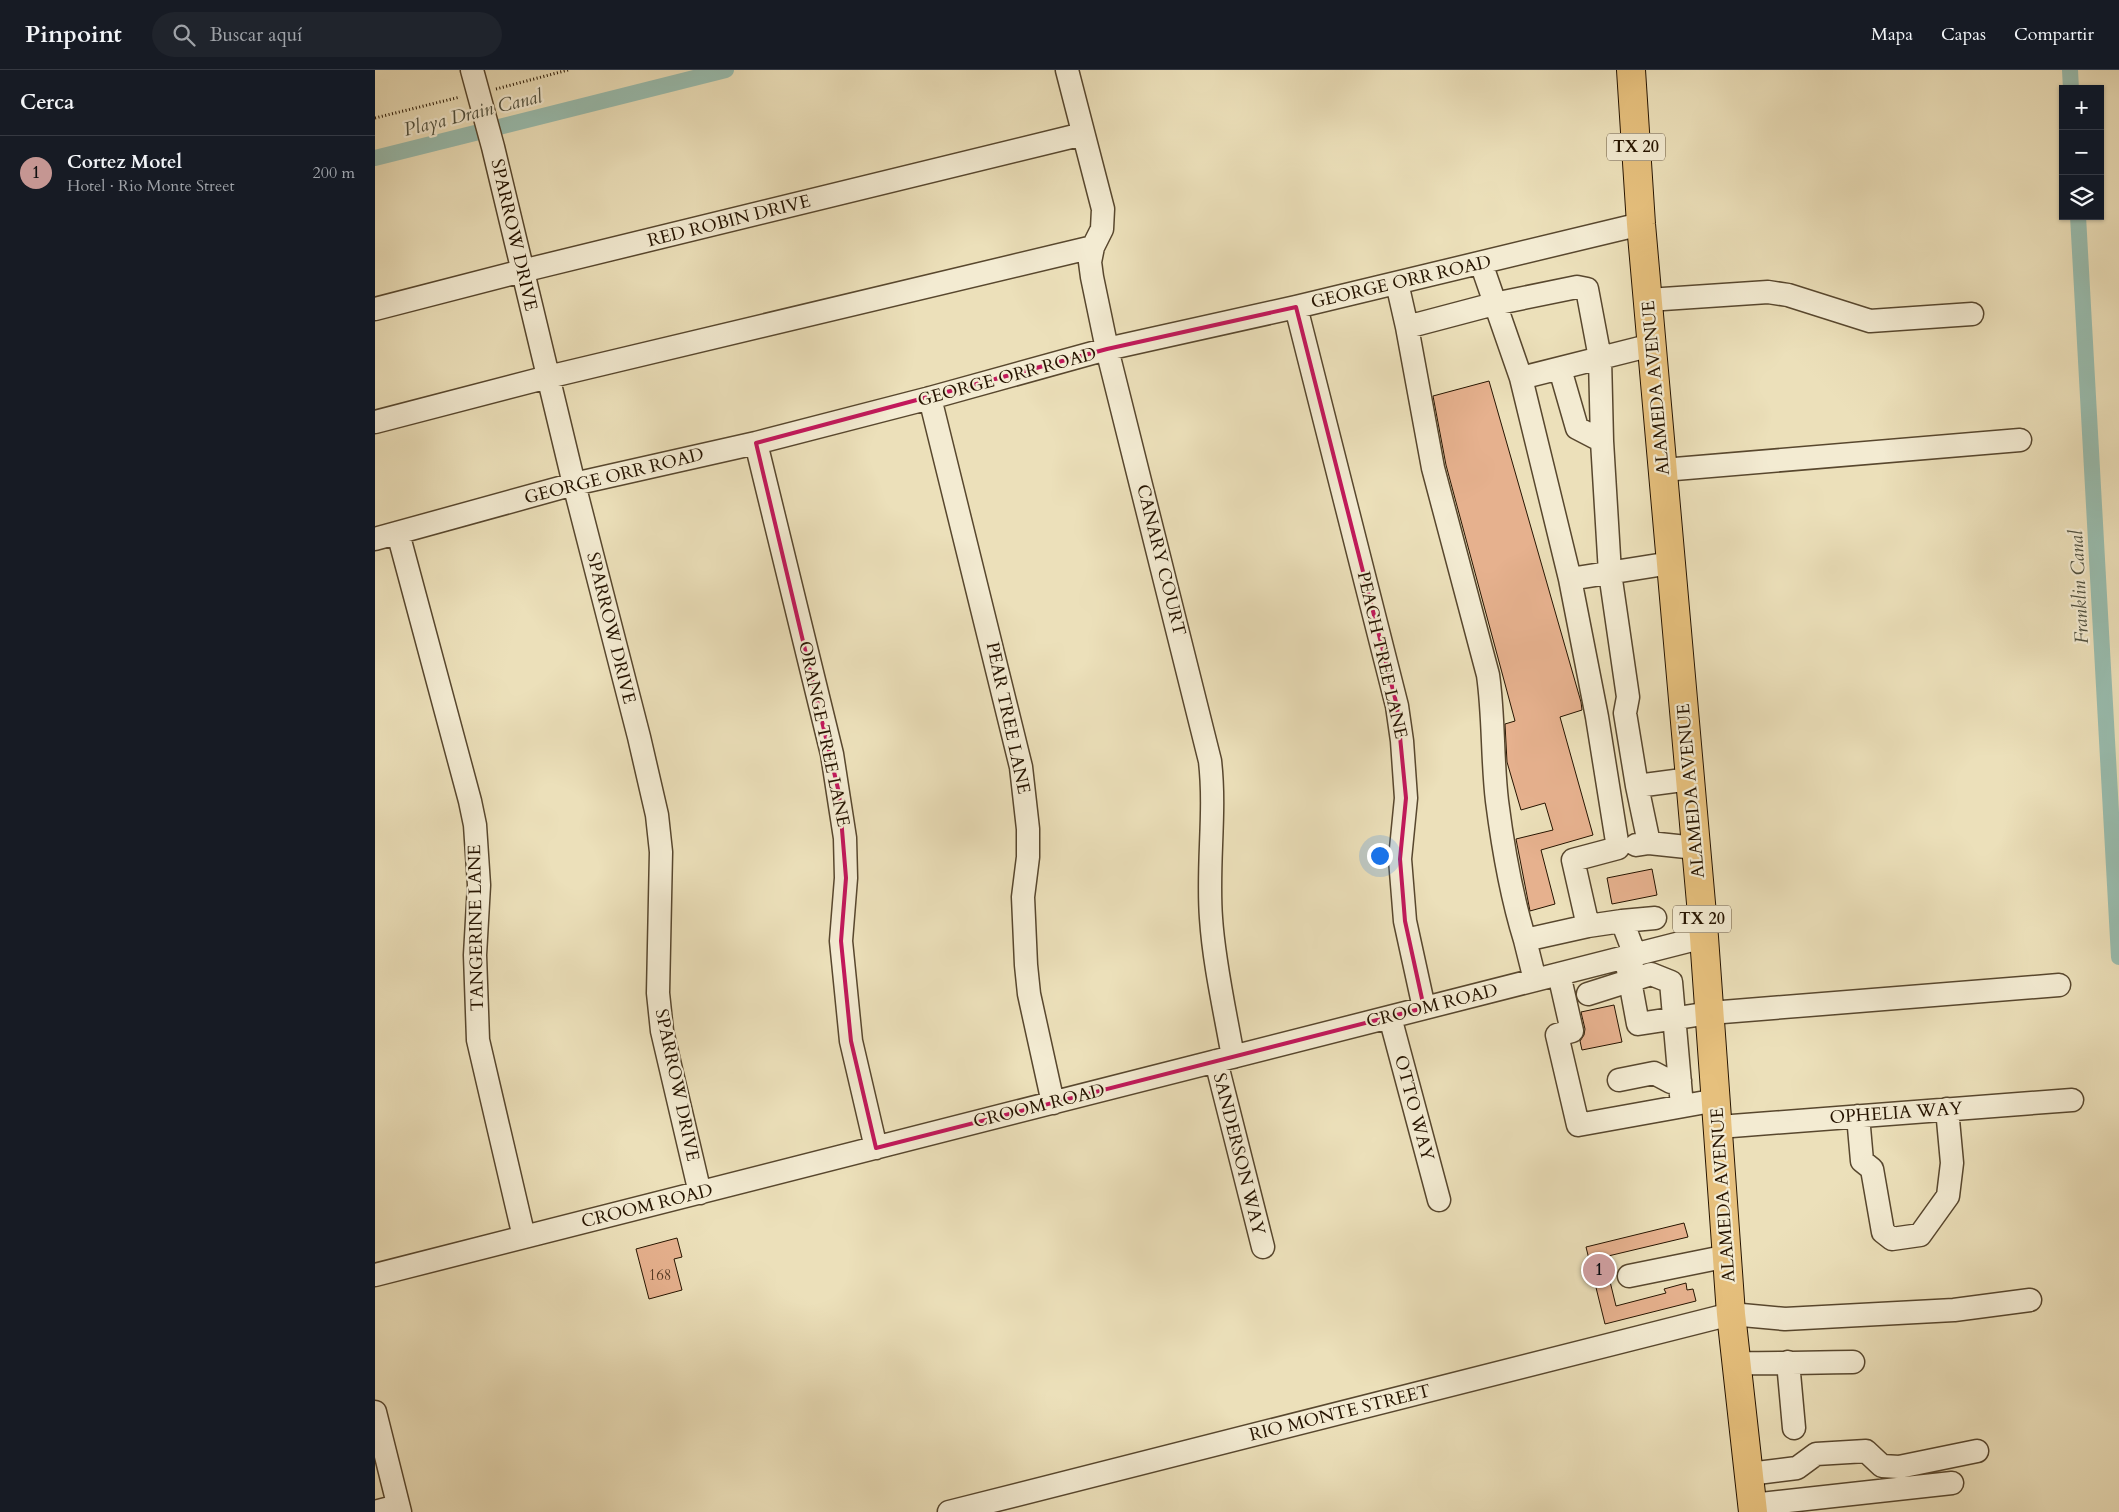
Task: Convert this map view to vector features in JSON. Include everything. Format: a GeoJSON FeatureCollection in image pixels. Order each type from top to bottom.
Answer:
{"type":"FeatureCollection","features":[{"type":"Feature","properties":{"kind":"main road","name":"ALAMEDA AVENUE"},"geometry":{"type":"LineString","coordinates":[[1631,70],[1641,224],[1704,937],[1731,1314],[1752,1509]]}},
{"type":"Feature","properties":{"kind":"street","name":"SPARROW DRIVE"},"geometry":{"type":"LineString","coordinates":[[472,70],[493,147],[574,484],[639,737],[657,815],[661,852],[658,993],[663,1031],[700,1193]]}},
{"type":"Feature","properties":{"kind":"street","name":"CANARY COURT"},"geometry":{"type":"LineString","coordinates":[[1067,70],[1103,209],[1102,229],[1093,247],[1090,262],[1092,278],[1107,349],[1210,761],[1213,784],[1211,918],[1225,1059]]}},
{"type":"Feature","properties":{"kind":"street","name":"RED ROBIN DRIVE"},"geometry":{"type":"LineString","coordinates":[[375,309],[522,271],[1083,134]]}},
{"type":"Feature","properties":{"kind":"street","name":"GEORGE ORR ROAD"},"geometry":{"type":"LineString","coordinates":[[375,539],[574,484],[756,443],[930,398],[1107,349],[1296,307],[1641,224]]}},
{"type":"Feature","properties":{"kind":"street"},"geometry":{"type":"LineString","coordinates":[[375,422],[548,377],[1093,247]]}},
{"type":"Feature","properties":{"kind":"street"},"geometry":{"type":"LineString","coordinates":[[1481,263],[1521,378],[1570,579],[1597,717],[1618,848]]}},
{"type":"Feature","properties":{"kind":"street"},"geometry":{"type":"LineString","coordinates":[[1397,283],[1433,468],[1488,675],[1493,707],[1497,801],[1514,900],[1535,980]]}},
{"type":"Feature","properties":{"kind":"street"},"geometry":{"type":"LineString","coordinates":[[1407,327],[1494,304],[1577,287],[1587,290],[1600,358],[1602,440],[1610,573],[1628,696],[1625,713],[1649,843]]}},
{"type":"Feature","properties":{"kind":"street"},"geometry":{"type":"LineString","coordinates":[[1648,300],[1768,292],[1870,321],[1972,314]]}},
{"type":"Feature","properties":{"kind":"street","name":"PEACH TREE LANE"},"geometry":{"type":"LineString","coordinates":[[1296,307],[1397,706],[1402,741],[1405,798],[1400,859],[1405,912],[1424,1008]]}},
{"type":"Feature","properties":{"kind":"street"},"geometry":{"type":"LineString","coordinates":[[1521,378],[1652,345]]}},
{"type":"Feature","properties":{"kind":"street"},"geometry":{"type":"LineString","coordinates":[[1560,368],[1577,428],[1602,440]]}},
{"type":"Feature","properties":{"kind":"street","name":"PEAR TREE LANE"},"geometry":{"type":"LineString","coordinates":[[930,398],[1021,767],[1028,829],[1028,857],[1023,897],[1026,965],[1029,994],[1053,1103]]}},
{"type":"Feature","properties":{"kind":"street"},"geometry":{"type":"LineString","coordinates":[[1663,470],[2020,440]]}},
{"type":"Feature","properties":{"kind":"street","name":"ORANGE TREE LANE"},"geometry":{"type":"LineString","coordinates":[[756,443],[839,793],[845,838],[846,878],[841,941],[851,1041],[876,1148]]}},
{"type":"Feature","properties":{"kind":"street","name":"TANGERINE LANE"},"geometry":{"type":"LineString","coordinates":[[399,533],[475,825],[479,885],[475,955],[478,1040],[524,1237]]}},
{"type":"Feature","properties":{"kind":"street"},"geometry":{"type":"LineString","coordinates":[[1570,579],[1671,563]]}},
{"type":"Feature","properties":{"kind":"street"},"geometry":{"type":"LineString","coordinates":[[1597,717],[1625,713]]}},
{"type":"Feature","properties":{"kind":"street"},"geometry":{"type":"LineString","coordinates":[[1637,786],[1690,779]]}},
{"type":"Feature","properties":{"kind":"street"},"geometry":{"type":"LineString","coordinates":[[1588,926],[1573,860],[1618,848],[1649,843],[1696,848]]}},
{"type":"Feature","properties":{"kind":"street"},"geometry":{"type":"LineString","coordinates":[[1525,940],[1588,926],[1655,918]]}},
{"type":"Feature","properties":{"kind":"street"},"geometry":{"type":"LineString","coordinates":[[1622,921],[1635,955],[1628,970],[1638,1024],[1710,1013],[2059,985]]}},
{"type":"Feature","properties":{"kind":"street","name":"CROOM ROAD"},"geometry":{"type":"LineString","coordinates":[[375,1275],[1704,937]]}},
{"type":"Feature","properties":{"kind":"street"},"geometry":{"type":"LineString","coordinates":[[1559,974],[1572,1031],[1557,1035],[1577,1125],[1717,1100]]}},
{"type":"Feature","properties":{"kind":"street"},"geometry":{"type":"LineString","coordinates":[[1588,994],[1651,974],[1671,982],[1682,1106]]}},
{"type":"Feature","properties":{"kind":"street","name":"OTTO WAY"},"geometry":{"type":"LineString","coordinates":[[1389,1017],[1439,1200]]}},
{"type":"Feature","properties":{"kind":"street","name":"SANDERSON WAY"},"geometry":{"type":"LineString","coordinates":[[1225,1059],[1263,1246]]}},
{"type":"Feature","properties":{"kind":"street"},"geometry":{"type":"LineString","coordinates":[[1619,1080],[1654,1073],[1671,1082],[1680,1081]]}},
{"type":"Feature","properties":{"kind":"street","name":"OPHELIA WAY"},"geometry":{"type":"LineString","coordinates":[[1719,1127],[2072,1100]]}},
{"type":"Feature","properties":{"kind":"street"},"geometry":{"type":"LineString","coordinates":[[1858,1116],[1862,1161],[1872,1169],[1883,1232],[1892,1238],[1920,1235],[1948,1196],[1952,1163],[1947,1109]]}},
{"type":"Feature","properties":{"kind":"street"},"geometry":{"type":"LineString","coordinates":[[1629,1276],[1728,1256]]}},
{"type":"Feature","properties":{"kind":"street","name":"RIO MONTE STREET"},"geometry":{"type":"LineString","coordinates":[[949,1512],[1731,1314],[1785,1319],[1954,1310],[2030,1300]]}},
{"type":"Feature","properties":{"kind":"street"},"geometry":{"type":"LineString","coordinates":[[1788,1362],[1794,1428]]}},
{"type":"Feature","properties":{"kind":"street"},"geometry":{"type":"LineString","coordinates":[[1737,1363],[1853,1362]]}},
{"type":"Feature","properties":{"kind":"street"},"geometry":{"type":"LineString","coordinates":[[375,1412],[399,1509],[375,1512]]}},
{"type":"Feature","properties":{"kind":"street"},"geometry":{"type":"LineString","coordinates":[[1749,1474],[1797,1468],[1816,1454],[1866,1451],[1882,1466],[1899,1467],[1977,1451]]}},
{"type":"Feature","properties":{"kind":"street"},"geometry":{"type":"LineString","coordinates":[[1752,1509],[1952,1483]]}},
{"type":"Feature","properties":{"kind":"path"},"geometry":{"type":"LineString","coordinates":[[375,118],[480,99],[568,70]]}},
{"type":"Feature","properties":{"kind":"highlighted area"},"geometry":{"type":"Polygon","coordinates":[[[1296,307],[1397,706],[1406,798],[1400,859],[1405,921],[1424,1008],[876,1148],[851,1041],[841,941],[846,878],[839,793],[756,443],[1107,349],[1296,307]]]}},
{"type":"Feature","properties":{"kind":"building"},"geometry":{"type":"Polygon","coordinates":[[[1489,381],[1581,702],[1582,710],[1560,717],[1593,835],[1541,850],[1555,904],[1530,911],[1516,839],[1553,830],[1545,803],[1521,810],[1507,762],[1505,724],[1515,721],[1446,465],[1433,396],[1489,381]]]}},
{"type":"Feature","properties":{"kind":"building"},"geometry":{"type":"Polygon","coordinates":[[[1652,869],[1657,895],[1612,904],[1607,878],[1652,869]]]}},
{"type":"Feature","properties":{"kind":"building"},"geometry":{"type":"Polygon","coordinates":[[[1614,1005],[1622,1042],[1582,1050],[1580,1041],[1585,1029],[1581,1012],[1614,1005]]]}},
{"type":"Feature","properties":{"kind":"building"},"geometry":{"type":"Polygon","coordinates":[[[1684,1223],[1688,1237],[1604,1257],[1616,1306],[1666,1293],[1664,1289],[1686,1283],[1687,1290],[1693,1289],[1696,1301],[1605,1324],[1586,1247],[1684,1223]]]}},
{"type":"Feature","properties":{"kind":"building"},"geometry":{"type":"Polygon","coordinates":[[[677,1238],[682,1257],[674,1259],[682,1290],[649,1299],[636,1249],[677,1238]]]}},
{"type":"Feature","properties":{"kind":"waterway","name":"Playa Drain Canal"},"geometry":{"type":"LineString","coordinates":[[375,158],[726,70]]}},
{"type":"Feature","properties":{"kind":"waterway","name":"Franklin Canal"},"geometry":{"type":"LineString","coordinates":[[2070,70],[2071,85]]}},
{"type":"Feature","properties":{"kind":"waterway","name":"Franklin Canal"},"geometry":{"type":"LineString","coordinates":[[2078,220],[2119,957]]}},
{"type":"Feature","properties":{"kind":"place","name":"Cortez Motel"},"geometry":{"type":"Point","coordinates":[1599,1270]}}]}
